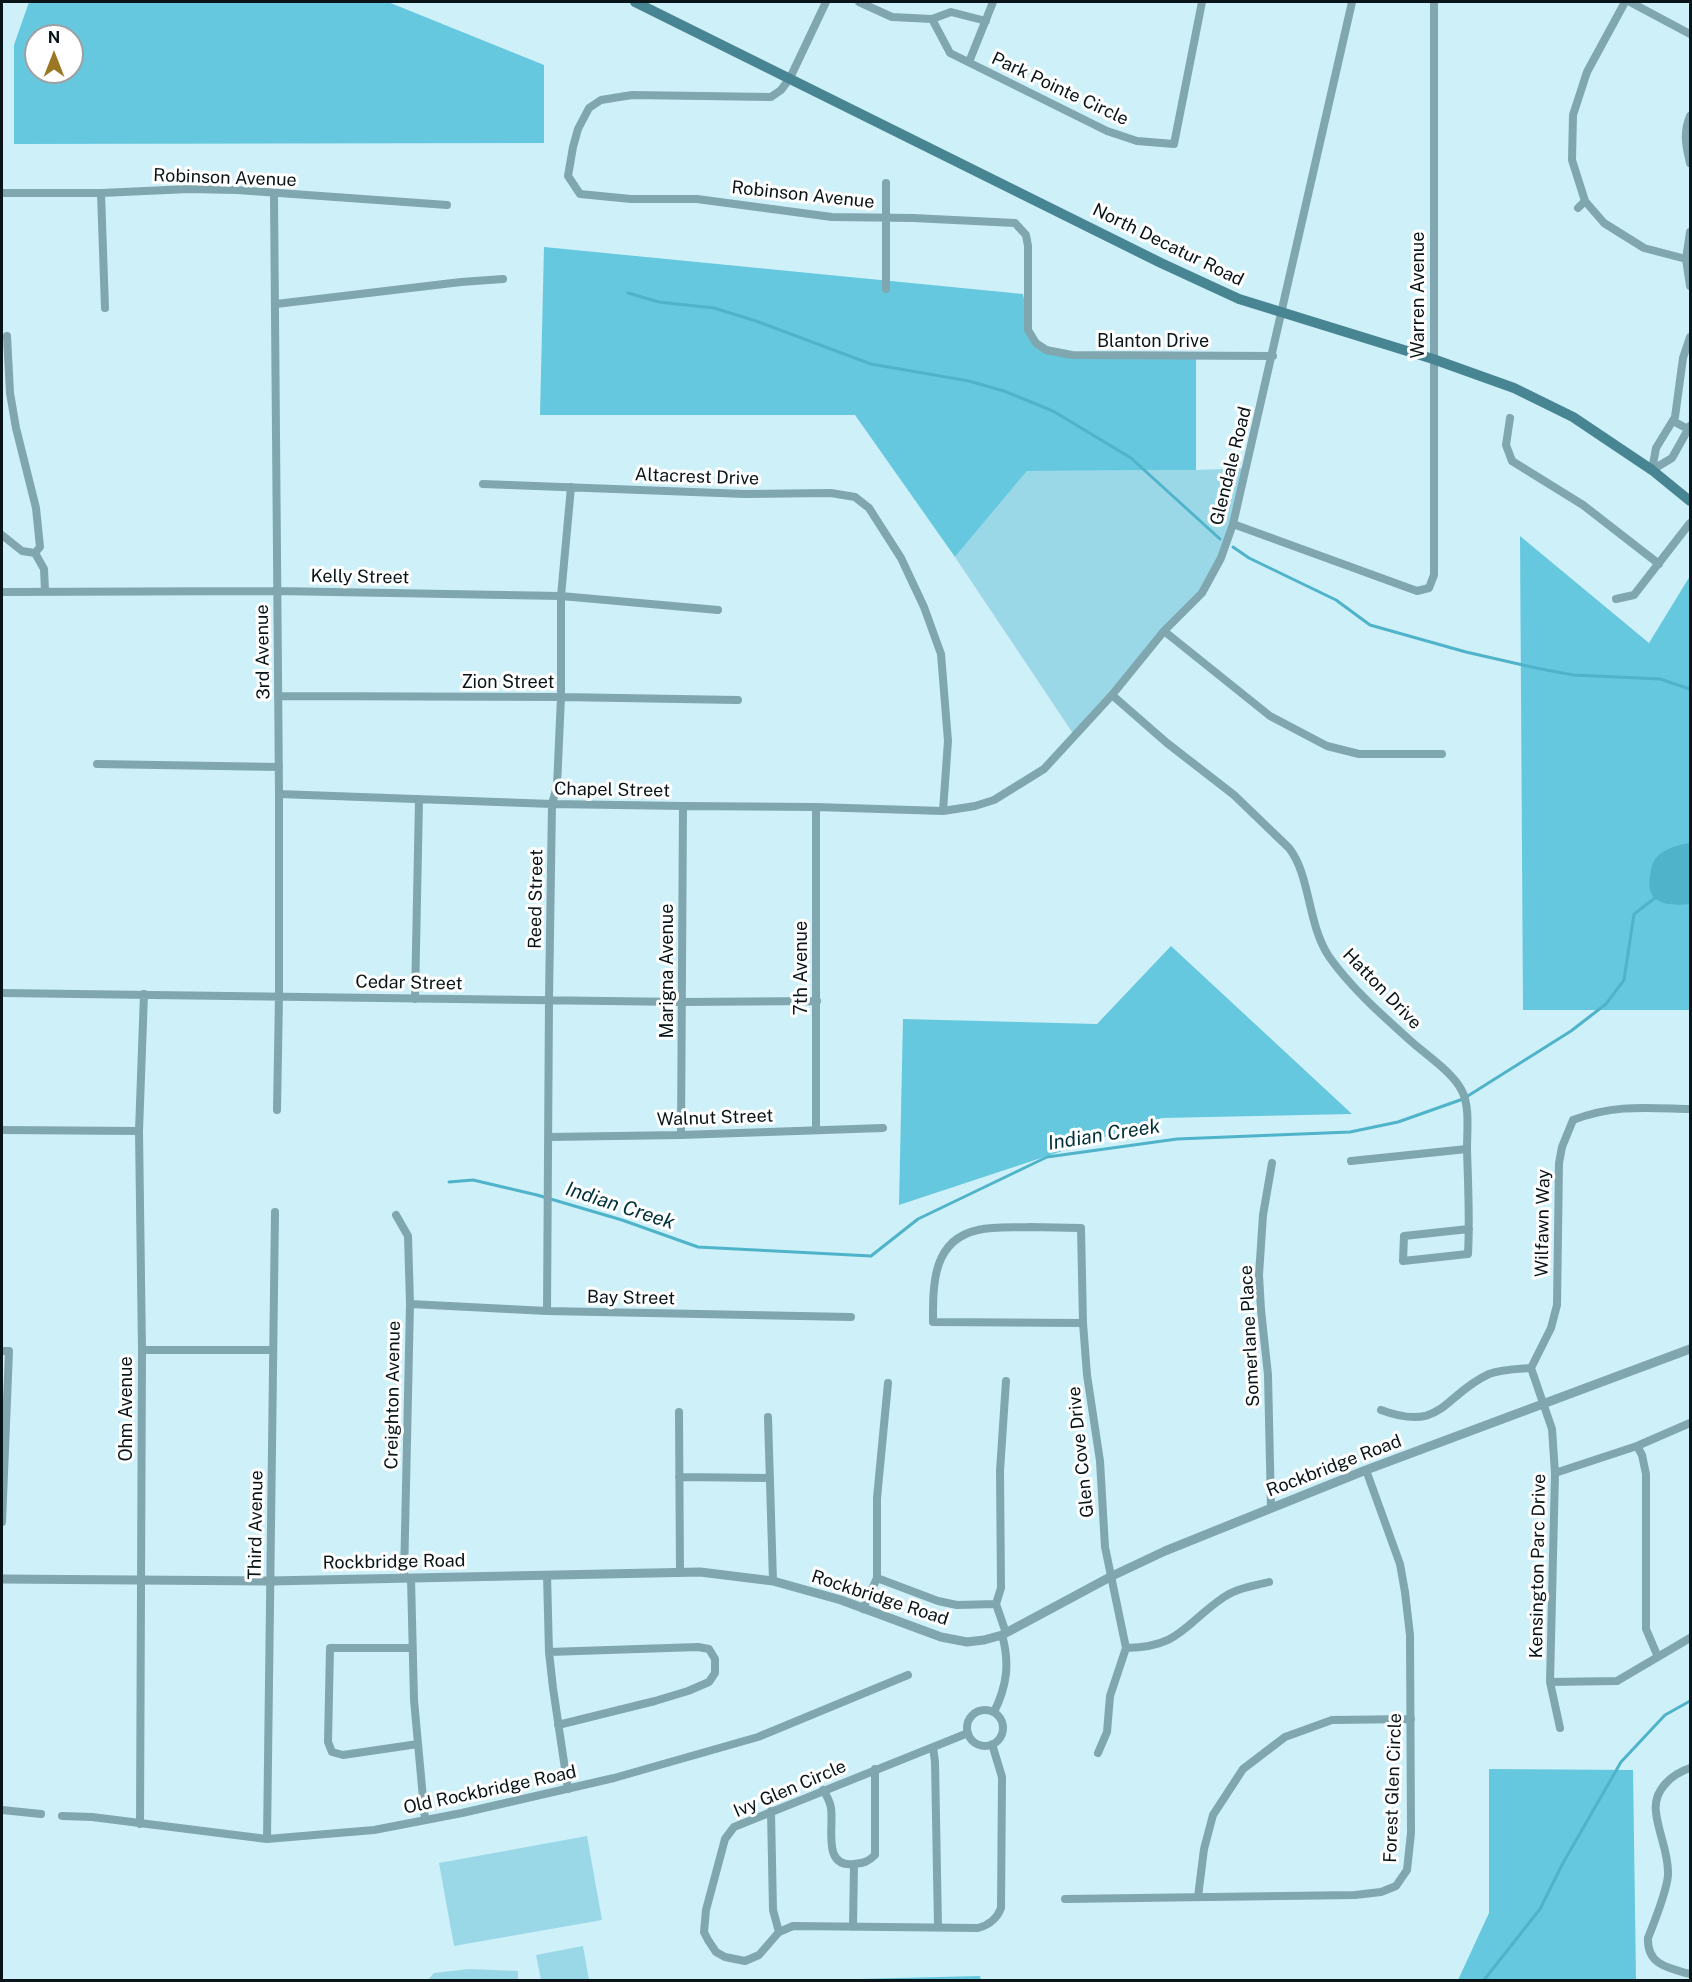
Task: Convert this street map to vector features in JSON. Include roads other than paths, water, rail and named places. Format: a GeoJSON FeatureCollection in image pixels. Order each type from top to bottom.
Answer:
{"type":"FeatureCollection","features":[{"type":"Feature","properties":{"kind":"main road","name":"North Decatur Road"},"geometry":{"type":"LineString","coordinates":[[635,2],[1161,263],[1239,299],[1433,359],[1515,388],[1563,412],[1652,470],[1690,501]]}},
{"type":"Feature","properties":{"kind":"street"},"geometry":{"type":"LineString","coordinates":[[790,78],[826,2]]}},
{"type":"Feature","properties":{"kind":"street"},"geometry":{"type":"LineString","coordinates":[[859,2],[892,17],[932,19],[951,12],[986,21]]}},
{"type":"Feature","properties":{"kind":"street","name":"Park Pointe Circle"},"geometry":{"type":"LineString","coordinates":[[969,62],[993,2]]}},
{"type":"Feature","properties":{"kind":"street","name":"Park Pointe Circle"},"geometry":{"type":"LineString","coordinates":[[932,19],[950,52],[969,62],[1107,131],[1137,141],[1174,144],[1202,2]]}},
{"type":"Feature","properties":{"kind":"street","name":"Glendale Road"},"geometry":{"type":"LineString","coordinates":[[944,811],[994,800],[1044,769],[1112,695],[1164,631],[1202,593],[1221,558],[1233,524],[1273,356],[1352,2]]}},
{"type":"Feature","properties":{"kind":"street","name":"Warren Avenue"},"geometry":{"type":"LineString","coordinates":[[1233,524],[1417,591],[1428,588],[1434,575],[1434,2]]}},
{"type":"Feature","properties":{"kind":"street"},"geometry":{"type":"LineString","coordinates":[[1625,2],[1587,72],[1573,115],[1572,159],[1585,201],[1604,223],[1644,248],[1686,259]]}},
{"type":"Feature","properties":{"kind":"street"},"geometry":{"type":"LineString","coordinates":[[1630,2],[1690,34]]}},
{"type":"Feature","properties":{"kind":"street","name":"Robinson Avenue"},"geometry":{"type":"LineString","coordinates":[[790,78],[781,90],[771,97],[617,96],[601,100],[588,111],[578,129],[568,176],[580,194],[631,199],[697,199],[832,217],[1015,223],[1026,235],[1028,246],[1028,330],[1036,343]]}},
{"type":"Feature","properties":{"kind":"street"},"geometry":{"type":"LineString","coordinates":[[1690,116],[1686,127],[1686,144],[1690,163]]}},
{"type":"Feature","properties":{"kind":"street"},"geometry":{"type":"LineString","coordinates":[[885,289],[886,183]]}},
{"type":"Feature","properties":{"kind":"street","name":"Robinson Avenue"},"geometry":{"type":"LineString","coordinates":[[2,193],[101,193],[189,189],[447,205]]}},
{"type":"Feature","properties":{"kind":"street"},"geometry":{"type":"LineString","coordinates":[[101,193],[105,308]]}},
{"type":"Feature","properties":{"kind":"street","name":"3rd Avenue"},"geometry":{"type":"LineString","coordinates":[[274,194],[279,767],[277,1110]]}},
{"type":"Feature","properties":{"kind":"street"},"geometry":{"type":"LineString","coordinates":[[1578,208],[1585,201]]}},
{"type":"Feature","properties":{"kind":"street"},"geometry":{"type":"LineString","coordinates":[[1690,232],[1686,259],[1690,286]]}},
{"type":"Feature","properties":{"kind":"street"},"geometry":{"type":"LineString","coordinates":[[276,304],[503,279]]}},
{"type":"Feature","properties":{"kind":"street"},"geometry":{"type":"LineString","coordinates":[[7,336],[10,393],[16,428],[36,508],[40,547],[35,553]]}},
{"type":"Feature","properties":{"kind":"street"},"geometry":{"type":"LineString","coordinates":[[1652,470],[1656,448],[1675,417],[1683,358],[1690,337]]}},
{"type":"Feature","properties":{"kind":"street","name":"Blanton Drive"},"geometry":{"type":"LineString","coordinates":[[1036,343],[1046,350],[1072,356],[1273,356]]}},
{"type":"Feature","properties":{"kind":"street"},"geometry":{"type":"LineString","coordinates":[[1510,418],[1506,445],[1512,461],[1583,506],[1659,564]]}},
{"type":"Feature","properties":{"kind":"street"},"geometry":{"type":"LineString","coordinates":[[1652,470],[1672,458],[1690,428],[1673,421]]}},
{"type":"Feature","properties":{"kind":"street","name":"Altacrest Drive"},"geometry":{"type":"LineString","coordinates":[[483,484],[745,494],[831,493],[855,497],[869,508],[901,558],[924,607],[941,654],[948,741],[944,811]]}},
{"type":"Feature","properties":{"kind":"street","name":"Reed Street"},"geometry":{"type":"LineString","coordinates":[[547,1311],[552,804],[557,786],[561,697],[561,596],[571,487]]}},
{"type":"Feature","properties":{"kind":"street"},"geometry":{"type":"LineString","coordinates":[[1616,599],[1634,595],[1690,523]]}},
{"type":"Feature","properties":{"kind":"street"},"geometry":{"type":"LineString","coordinates":[[2,535],[22,551],[35,553]]}},
{"type":"Feature","properties":{"kind":"street"},"geometry":{"type":"LineString","coordinates":[[35,553],[44,569],[45,591]]}},
{"type":"Feature","properties":{"kind":"street","name":"Kelly Street"},"geometry":{"type":"LineString","coordinates":[[2,592],[277,591],[561,596],[718,610]]}},
{"type":"Feature","properties":{"kind":"street"},"geometry":{"type":"LineString","coordinates":[[1164,631],[1270,716],[1327,746],[1359,754],[1442,754]]}},
{"type":"Feature","properties":{"kind":"street","name":"Hatton Drive"},"geometry":{"type":"LineString","coordinates":[[1112,695],[1167,743],[1234,795],[1267,825],[1297,858],[1319,939],[1330,958],[1351,984],[1382,1015],[1445,1070],[1462,1091],[1467,1117],[1469,1229],[1468,1254],[1403,1261],[1404,1236],[1469,1229]]}},
{"type":"Feature","properties":{"kind":"street","name":"Zion Street"},"geometry":{"type":"LineString","coordinates":[[278,696],[738,700]]}},
{"type":"Feature","properties":{"kind":"street"},"geometry":{"type":"LineString","coordinates":[[97,764],[279,767]]}},
{"type":"Feature","properties":{"kind":"street","name":"Chapel Street"},"geometry":{"type":"LineString","coordinates":[[279,794],[552,804],[944,811]]}},
{"type":"Feature","properties":{"kind":"street"},"geometry":{"type":"LineString","coordinates":[[415,999],[419,799]]}},
{"type":"Feature","properties":{"kind":"street","name":"Marigna Avenue"},"geometry":{"type":"LineString","coordinates":[[681,1135],[683,806]]}},
{"type":"Feature","properties":{"kind":"street","name":"7th Avenue"},"geometry":{"type":"LineString","coordinates":[[816,807],[816,1130]]}},
{"type":"Feature","properties":{"kind":"street","name":"Cedar Street"},"geometry":{"type":"LineString","coordinates":[[2,993],[682,1002],[817,1001]]}},
{"type":"Feature","properties":{"kind":"street","name":"Ohm Avenue"},"geometry":{"type":"LineString","coordinates":[[140,1824],[142,1350],[139,1131],[144,994]]}},
{"type":"Feature","properties":{"kind":"street","name":"Wilfawn Way"},"geometry":{"type":"LineString","coordinates":[[1531,1368],[1551,1328],[1557,1305],[1559,1163],[1562,1147],[1573,1120],[1599,1111],[1623,1107],[1690,1109]]}},
{"type":"Feature","properties":{"kind":"street","name":"Walnut Street"},"geometry":{"type":"LineString","coordinates":[[549,1137],[883,1128]]}},
{"type":"Feature","properties":{"kind":"street"},"geometry":{"type":"LineString","coordinates":[[2,1130],[139,1131]]}},
{"type":"Feature","properties":{"kind":"street"},"geometry":{"type":"LineString","coordinates":[[1351,1161],[1467,1149]]}},
{"type":"Feature","properties":{"kind":"street","name":"Somerlane Place"},"geometry":{"type":"LineString","coordinates":[[1271,1508],[1268,1375],[1259,1275],[1263,1215],[1272,1163]]}},
{"type":"Feature","properties":{"kind":"street","name":"Third Avenue"},"geometry":{"type":"LineString","coordinates":[[267,1839],[275,1212]]}},
{"type":"Feature","properties":{"kind":"street","name":"Creighton Avenue"},"geometry":{"type":"LineString","coordinates":[[396,1215],[408,1236],[410,1304],[407,1578],[425,1820]]}},
{"type":"Feature","properties":{"kind":"street","name":"Glen Cove Drive"},"geometry":{"type":"LineString","coordinates":[[1083,1323],[933,1322],[935,1272],[940,1260],[956,1240],[977,1230],[1030,1227],[1081,1228],[1083,1323],[1087,1375],[1100,1461],[1105,1547],[1126,1648]]}},
{"type":"Feature","properties":{"kind":"street","name":"Bay Street"},"geometry":{"type":"LineString","coordinates":[[410,1304],[547,1311],[851,1317]]}},
{"type":"Feature","properties":{"kind":"street","name":"Rockbridge Road"},"geometry":{"type":"LineString","coordinates":[[2,1580],[270,1581],[700,1572],[773,1581],[863,1609],[941,1637],[967,1642],[984,1640],[1004,1634],[1112,1576],[1165,1551],[1366,1470],[1690,1349]]}},
{"type":"Feature","properties":{"kind":"street"},"geometry":{"type":"LineString","coordinates":[[142,1350],[273,1350]]}},
{"type":"Feature","properties":{"kind":"street"},"geometry":{"type":"LineString","coordinates":[[2,1522],[5,1351]]}},
{"type":"Feature","properties":{"kind":"street"},"geometry":{"type":"LineString","coordinates":[[1381,1410],[1405,1418],[1424,1416],[1448,1405],[1472,1384],[1489,1374],[1531,1368],[1544,1404]]}},
{"type":"Feature","properties":{"kind":"street"},"geometry":{"type":"LineString","coordinates":[[994,1712],[1002,1695],[1008,1668],[1004,1634],[996,1604],[1001,1588],[1000,1471],[1006,1381]]}},
{"type":"Feature","properties":{"kind":"street"},"geometry":{"type":"LineString","coordinates":[[863,1609],[877,1578],[877,1498],[888,1383]]}},
{"type":"Feature","properties":{"kind":"street","name":"Kensington Parc Drive"},"geometry":{"type":"LineString","coordinates":[[1544,1404],[1552,1430],[1555,1473],[1550,1682],[1560,1728]]}},
{"type":"Feature","properties":{"kind":"street"},"geometry":{"type":"LineString","coordinates":[[679,1412],[680,1573]]}},
{"type":"Feature","properties":{"kind":"street"},"geometry":{"type":"LineString","coordinates":[[768,1417],[773,1581]]}},
{"type":"Feature","properties":{"kind":"street"},"geometry":{"type":"LineString","coordinates":[[1555,1473],[1637,1446],[1690,1423]]}},
{"type":"Feature","properties":{"kind":"street"},"geometry":{"type":"LineString","coordinates":[[1637,1446],[1642,1455],[1646,1474],[1646,1629],[1658,1657]]}},
{"type":"Feature","properties":{"kind":"street","name":"Forest Glen Circle"},"geometry":{"type":"LineString","coordinates":[[1065,1899],[1355,1895],[1381,1892],[1396,1886],[1407,1870],[1411,1833],[1410,1635],[1406,1592],[1400,1564],[1366,1470]]}},
{"type":"Feature","properties":{"kind":"street"},"geometry":{"type":"LineString","coordinates":[[679,1477],[770,1478]]}},
{"type":"Feature","properties":{"kind":"street"},"geometry":{"type":"LineString","coordinates":[[547,1575],[549,1652],[568,1789]]}},
{"type":"Feature","properties":{"kind":"street"},"geometry":{"type":"LineString","coordinates":[[877,1578],[938,1601],[957,1605],[996,1604]]}},
{"type":"Feature","properties":{"kind":"street"},"geometry":{"type":"LineString","coordinates":[[1098,1753],[1107,1732],[1110,1696],[1126,1648],[1141,1648],[1167,1642],[1179,1635],[1224,1597],[1236,1591],[1269,1582]]}},
{"type":"Feature","properties":{"kind":"street"},"geometry":{"type":"LineString","coordinates":[[1550,1682],[1617,1681],[1690,1638]]}},
{"type":"Feature","properties":{"kind":"street"},"geometry":{"type":"LineString","coordinates":[[549,1652],[698,1647],[709,1649],[715,1659],[715,1673],[709,1682],[688,1691],[558,1725]]}},
{"type":"Feature","properties":{"kind":"street"},"geometry":{"type":"LineString","coordinates":[[412,1648],[330,1648],[328,1742],[332,1752],[343,1755],[418,1744]]}},
{"type":"Feature","properties":{"kind":"street","name":"Old Rockbridge Road"},"geometry":{"type":"LineString","coordinates":[[62,1816],[92,1817],[267,1839],[374,1830],[614,1778],[758,1737],[908,1675]]}},
{"type":"Feature","properties":{"kind":"street"},"geometry":{"type":"LineString","coordinates":[[988,1710],[994,1712],[1001,1721],[1003,1731],[1000,1737],[992,1744],[975,1743],[968,1733],[968,1721],[976,1712],[988,1710]]}},
{"type":"Feature","properties":{"kind":"street"},"geometry":{"type":"LineString","coordinates":[[1198,1897],[1204,1849],[1213,1815],[1243,1769],[1285,1737],[1332,1720],[1411,1719]]}},
{"type":"Feature","properties":{"kind":"street","name":"Ivy Glen Circle"},"geometry":{"type":"LineString","coordinates":[[779,1932],[759,1955],[745,1960],[724,1957],[716,1952],[704,1932],[706,1910],[725,1839],[734,1827],[771,1810],[968,1733]]}},
{"type":"Feature","properties":{"kind":"street"},"geometry":{"type":"LineString","coordinates":[[771,1810],[773,1910],[779,1932],[793,1926],[978,1928],[986,1926],[998,1915],[1001,1908],[1002,1777],[992,1744]]}},
{"type":"Feature","properties":{"kind":"street"},"geometry":{"type":"LineString","coordinates":[[933,1747],[938,1927]]}},
{"type":"Feature","properties":{"kind":"street"},"geometry":{"type":"LineString","coordinates":[[1690,1768],[1677,1772],[1670,1778],[1656,1802],[1656,1812],[1667,1856],[1668,1878],[1647,1947],[1652,1960],[1671,1969],[1690,1974]]}},
{"type":"Feature","properties":{"kind":"street"},"geometry":{"type":"LineString","coordinates":[[823,1790],[829,1799],[831,1809],[831,1851],[838,1862],[847,1865],[868,1862],[875,1855],[875,1769]]}},
{"type":"Feature","properties":{"kind":"street"},"geometry":{"type":"LineString","coordinates":[[2,1810],[41,1814]]}},
{"type":"Feature","properties":{"kind":"street"},"geometry":{"type":"LineString","coordinates":[[853,1927],[854,1864]]}},
{"type":"Feature","properties":{"kind":"waterway"},"geometry":{"type":"LineString","coordinates":[[628,293],[659,302],[714,308],[756,321],[871,364],[969,381],[1004,391],[1053,411],[1131,458],[1220,539]]}},
{"type":"Feature","properties":{"kind":"waterway"},"geometry":{"type":"LineString","coordinates":[[1233,547],[1249,558],[1336,600],[1370,625],[1466,652],[1536,668],[1573,675],[1660,679],[1690,689]]}},
{"type":"Feature","properties":{"kind":"waterway","name":"Indian Creek"},"geometry":{"type":"LineString","coordinates":[[449,1182],[473,1180],[537,1195],[622,1220],[698,1247],[871,1256],[918,1219],[1047,1157],[1177,1139],[1350,1132],[1398,1122],[1463,1099],[1571,1031],[1606,1004],[1624,980],[1634,914],[1655,898]]}},
{"type":"Feature","properties":{"kind":"waterway"},"geometry":{"type":"LineString","coordinates":[[1484,1980],[1540,1909],[1563,1863],[1621,1762],[1665,1715],[1690,1701]]}}]}
